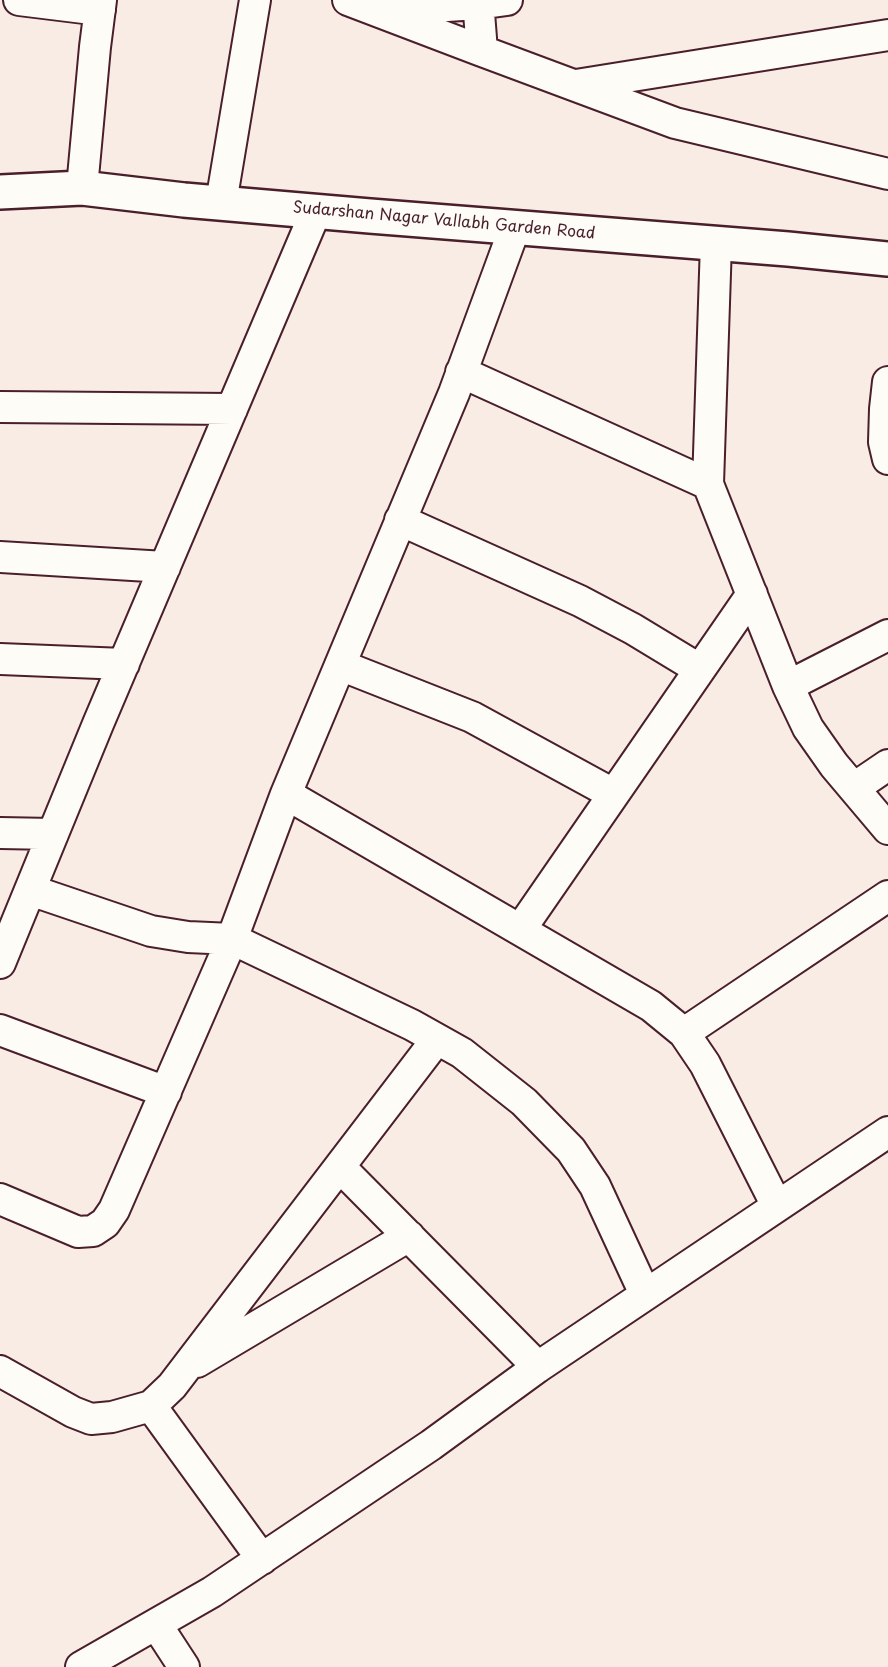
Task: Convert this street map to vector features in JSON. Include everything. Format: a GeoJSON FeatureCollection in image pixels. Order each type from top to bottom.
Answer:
{"type":"FeatureCollection","features":[{"type":"Feature","properties":{"kind":"street"},"geometry":{"type":"LineString","coordinates":[[19,0],[101,5],[94,47],[82,188]]}},
{"type":"Feature","properties":{"kind":"street"},"geometry":{"type":"LineString","coordinates":[[221,203],[255,0]]}},
{"type":"Feature","properties":{"kind":"street"},"geometry":{"type":"LineString","coordinates":[[361,5],[507,0]]}},
{"type":"Feature","properties":{"kind":"street"},"geometry":{"type":"LineString","coordinates":[[478,2],[482,51]]}},
{"type":"Feature","properties":{"kind":"street"},"geometry":{"type":"LineString","coordinates":[[361,5],[675,123],[888,174]]}},
{"type":"Feature","properties":{"kind":"street"},"geometry":{"type":"LineString","coordinates":[[573,86],[888,35]]}},
{"type":"Feature","properties":{"kind":"street","name":"Sudarshan Nagar Vallabh Garden Road"},"geometry":{"type":"LineString","coordinates":[[0,192],[82,188],[221,203],[888,259]]}},
{"type":"Feature","properties":{"kind":"street"},"geometry":{"type":"LineString","coordinates":[[0,963],[123,664],[316,211]]}},
{"type":"Feature","properties":{"kind":"street"},"geometry":{"type":"LineString","coordinates":[[0,1199],[78,1232],[93,1231],[105,1223],[114,1210],[232,939],[286,794],[461,372],[515,227]]}},
{"type":"Feature","properties":{"kind":"street"},"geometry":{"type":"LineString","coordinates":[[716,243],[708,484],[788,686],[808,728],[834,765],[888,829]]}},
{"type":"Feature","properties":{"kind":"street"},"geometry":{"type":"LineString","coordinates":[[461,372],[708,484]]}},
{"type":"Feature","properties":{"kind":"street"},"geometry":{"type":"LineString","coordinates":[[887,447],[885,408],[888,382]]}},
{"type":"Feature","properties":{"kind":"street"},"geometry":{"type":"LineString","coordinates":[[0,407],[232,409]]}},
{"type":"Feature","properties":{"kind":"street"},"geometry":{"type":"LineString","coordinates":[[400,520],[580,601],[633,629],[699,669]]}},
{"type":"Feature","properties":{"kind":"street"},"geometry":{"type":"LineString","coordinates":[[0,557],[165,567]]}},
{"type":"Feature","properties":{"kind":"street"},"geometry":{"type":"LineString","coordinates":[[520,930],[752,594]]}},
{"type":"Feature","properties":{"kind":"street"},"geometry":{"type":"LineString","coordinates":[[788,686],[888,635]]}},
{"type":"Feature","properties":{"kind":"street"},"geometry":{"type":"LineString","coordinates":[[0,660],[123,664]]}},
{"type":"Feature","properties":{"kind":"street"},"geometry":{"type":"LineString","coordinates":[[340,665],[472,717],[613,794]]}},
{"type":"Feature","properties":{"kind":"street"},"geometry":{"type":"LineString","coordinates":[[854,788],[888,765]]}},
{"type":"Feature","properties":{"kind":"street"},"geometry":{"type":"LineString","coordinates":[[286,794],[651,1006],[684,1033],[705,1064],[777,1206]]}},
{"type":"Feature","properties":{"kind":"street"},"geometry":{"type":"LineString","coordinates":[[0,834],[53,834]]}},
{"type":"Feature","properties":{"kind":"street"},"geometry":{"type":"LineString","coordinates":[[30,890],[151,931],[188,937],[232,939],[412,1025],[462,1053],[524,1102],[570,1150],[595,1186],[645,1294]]}},
{"type":"Feature","properties":{"kind":"street"},"geometry":{"type":"LineString","coordinates":[[684,1033],[888,896]]}},
{"type":"Feature","properties":{"kind":"street"},"geometry":{"type":"LineString","coordinates":[[0,1030],[166,1092]]}},
{"type":"Feature","properties":{"kind":"street"},"geometry":{"type":"LineString","coordinates":[[0,1371],[73,1412],[91,1419],[112,1417],[151,1406],[172,1386],[437,1039]]}},
{"type":"Feature","properties":{"kind":"street"},"geometry":{"type":"LineString","coordinates":[[81,1667],[212,1592],[431,1445],[538,1367],[645,1294],[888,1132]]}},
{"type":"Feature","properties":{"kind":"street"},"geometry":{"type":"LineString","coordinates":[[339,1167],[538,1367]]}},
{"type":"Feature","properties":{"kind":"street"},"geometry":{"type":"LineString","coordinates":[[184,1370],[409,1236]]}},
{"type":"Feature","properties":{"kind":"street"},"geometry":{"type":"LineString","coordinates":[[151,1406],[262,1558]]}},
{"type":"Feature","properties":{"kind":"street"},"geometry":{"type":"LineString","coordinates":[[156,1624],[184,1667]]}}]}
